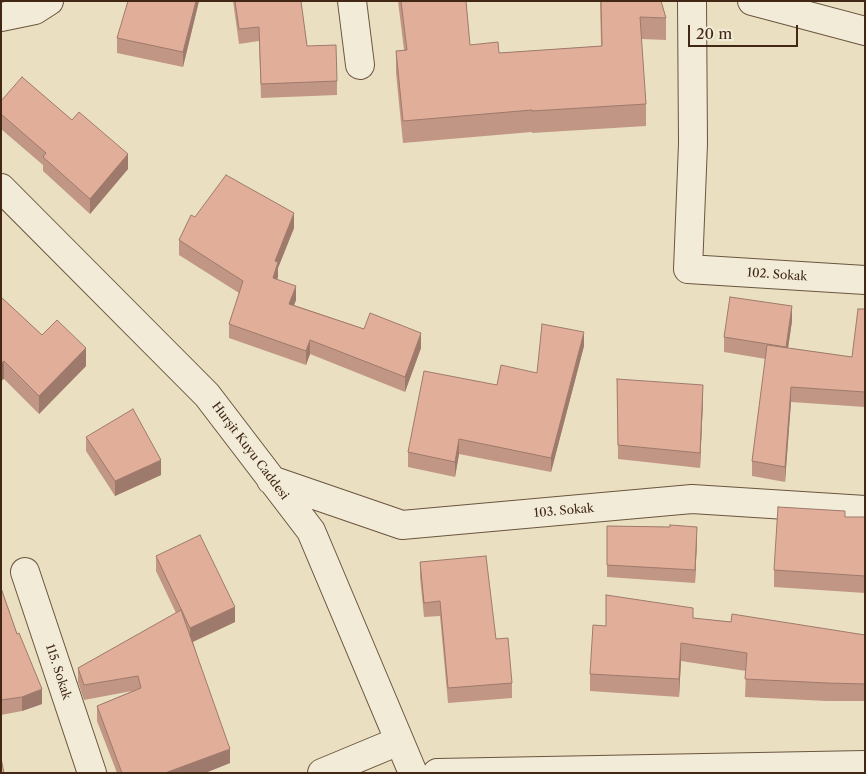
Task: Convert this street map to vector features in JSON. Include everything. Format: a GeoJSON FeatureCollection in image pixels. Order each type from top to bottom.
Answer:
{"type":"FeatureCollection","features":[{"type":"Feature","properties":{"kind":"street"},"geometry":{"type":"LineString","coordinates":[[1,17],[35,10],[50,1]]}},
{"type":"Feature","properties":{"kind":"street"},"geometry":{"type":"LineString","coordinates":[[352,1],[360,65]]}},
{"type":"Feature","properties":{"kind":"street","name":"102. Sokak"},"geometry":{"type":"LineString","coordinates":[[692,1],[693,144],[688,269],[865,280]]}},
{"type":"Feature","properties":{"kind":"street"},"geometry":{"type":"LineString","coordinates":[[752,1],[865,31]]}},
{"type":"Feature","properties":{"kind":"street","name":"Hurşit Kuyu Caddesi"},"geometry":{"type":"LineString","coordinates":[[1,188],[206,395],[311,531],[413,773]]}},
{"type":"Feature","properties":{"kind":"street","name":"103. Sokak"},"geometry":{"type":"LineString","coordinates":[[271,480],[402,525],[692,499],[865,510]]}},
{"type":"Feature","properties":{"kind":"street","name":"115. Sokak"},"geometry":{"type":"LineString","coordinates":[[25,572],[92,773]]}},
{"type":"Feature","properties":{"kind":"street"},"geometry":{"type":"LineString","coordinates":[[322,773],[399,741]]}},
{"type":"Feature","properties":{"kind":"street"},"geometry":{"type":"LineString","coordinates":[[437,773],[865,765]]}},
{"type":"Feature","properties":{"kind":"building"},"geometry":{"type":"Polygon","coordinates":[[[128,1],[196,1],[183,52],[117,38],[128,1]]]}},
{"type":"Feature","properties":{"kind":"building"},"geometry":{"type":"Polygon","coordinates":[[[235,1],[301,1],[307,46],[336,45],[337,81],[261,84],[259,27],[239,29],[235,1]]]}},
{"type":"Feature","properties":{"kind":"building"},"geometry":{"type":"Polygon","coordinates":[[[401,1],[466,1],[470,45],[498,42],[499,53],[602,46],[601,1],[661,1],[666,18],[640,17],[646,104],[532,110],[403,121],[396,51],[407,50],[401,1]]]}},
{"type":"Feature","properties":{"kind":"building"},"geometry":{"type":"Polygon","coordinates":[[[22,77],[72,120],[79,112],[128,154],[90,199],[43,157],[46,153],[1,114],[1,101],[22,77]]]}},
{"type":"Feature","properties":{"kind":"building"},"geometry":{"type":"Polygon","coordinates":[[[226,175],[294,213],[275,261],[278,262],[273,278],[296,286],[289,304],[364,329],[370,313],[421,333],[405,377],[310,340],[306,351],[229,324],[243,281],[179,240],[191,215],[195,217],[226,175]]]}},
{"type":"Feature","properties":{"kind":"building"},"geometry":{"type":"Polygon","coordinates":[[[1,297],[42,335],[57,320],[86,348],[39,396],[4,361],[1,363],[1,297]]]}},
{"type":"Feature","properties":{"kind":"building"},"geometry":{"type":"Polygon","coordinates":[[[730,297],[792,306],[786,347],[724,337],[730,297]]]}},
{"type":"Feature","properties":{"kind":"building"},"geometry":{"type":"Polygon","coordinates":[[[858,309],[865,309],[865,392],[791,387],[785,467],[752,461],[767,345],[852,357],[858,309]]]}},
{"type":"Feature","properties":{"kind":"building"},"geometry":{"type":"Polygon","coordinates":[[[542,324],[584,332],[551,458],[459,439],[455,462],[408,452],[424,371],[497,385],[501,365],[537,373],[542,324]]]}},
{"type":"Feature","properties":{"kind":"building"},"geometry":{"type":"Polygon","coordinates":[[[617,379],[703,385],[700,453],[618,445],[617,379]]]}},
{"type":"Feature","properties":{"kind":"building"},"geometry":{"type":"Polygon","coordinates":[[[133,409],[161,460],[115,481],[86,437],[133,409]]]}},
{"type":"Feature","properties":{"kind":"building"},"geometry":{"type":"Polygon","coordinates":[[[778,507],[845,511],[845,517],[865,517],[865,576],[774,570],[778,507]]]}},
{"type":"Feature","properties":{"kind":"building"},"geometry":{"type":"Polygon","coordinates":[[[670,525],[697,527],[695,570],[607,565],[607,526],[670,527],[670,525]]]}},
{"type":"Feature","properties":{"kind":"building"},"geometry":{"type":"Polygon","coordinates":[[[200,535],[235,607],[190,628],[156,556],[200,535]]]}},
{"type":"Feature","properties":{"kind":"building"},"geometry":{"type":"Polygon","coordinates":[[[486,556],[496,639],[508,638],[512,683],[448,688],[440,601],[424,603],[420,562],[486,556]]]}},
{"type":"Feature","properties":{"kind":"building"},"geometry":{"type":"Polygon","coordinates":[[[1,588],[17,634],[19,633],[42,689],[22,697],[1,700],[1,588]]]}},
{"type":"Feature","properties":{"kind":"building"},"geometry":{"type":"Polygon","coordinates":[[[606,595],[693,608],[693,618],[731,622],[732,614],[865,635],[865,684],[745,679],[747,653],[681,643],[679,679],[590,674],[593,625],[606,626],[606,595]]]}},
{"type":"Feature","properties":{"kind":"building"},"geometry":{"type":"Polygon","coordinates":[[[181,610],[230,749],[165,773],[122,773],[97,706],[141,688],[138,676],[84,685],[78,668],[181,610]]]}},
{"type":"Feature","properties":{"kind":"building"},"geometry":{"type":"Polygon","coordinates":[[[1,758],[4,773],[1,773],[1,758]]]}}]}
